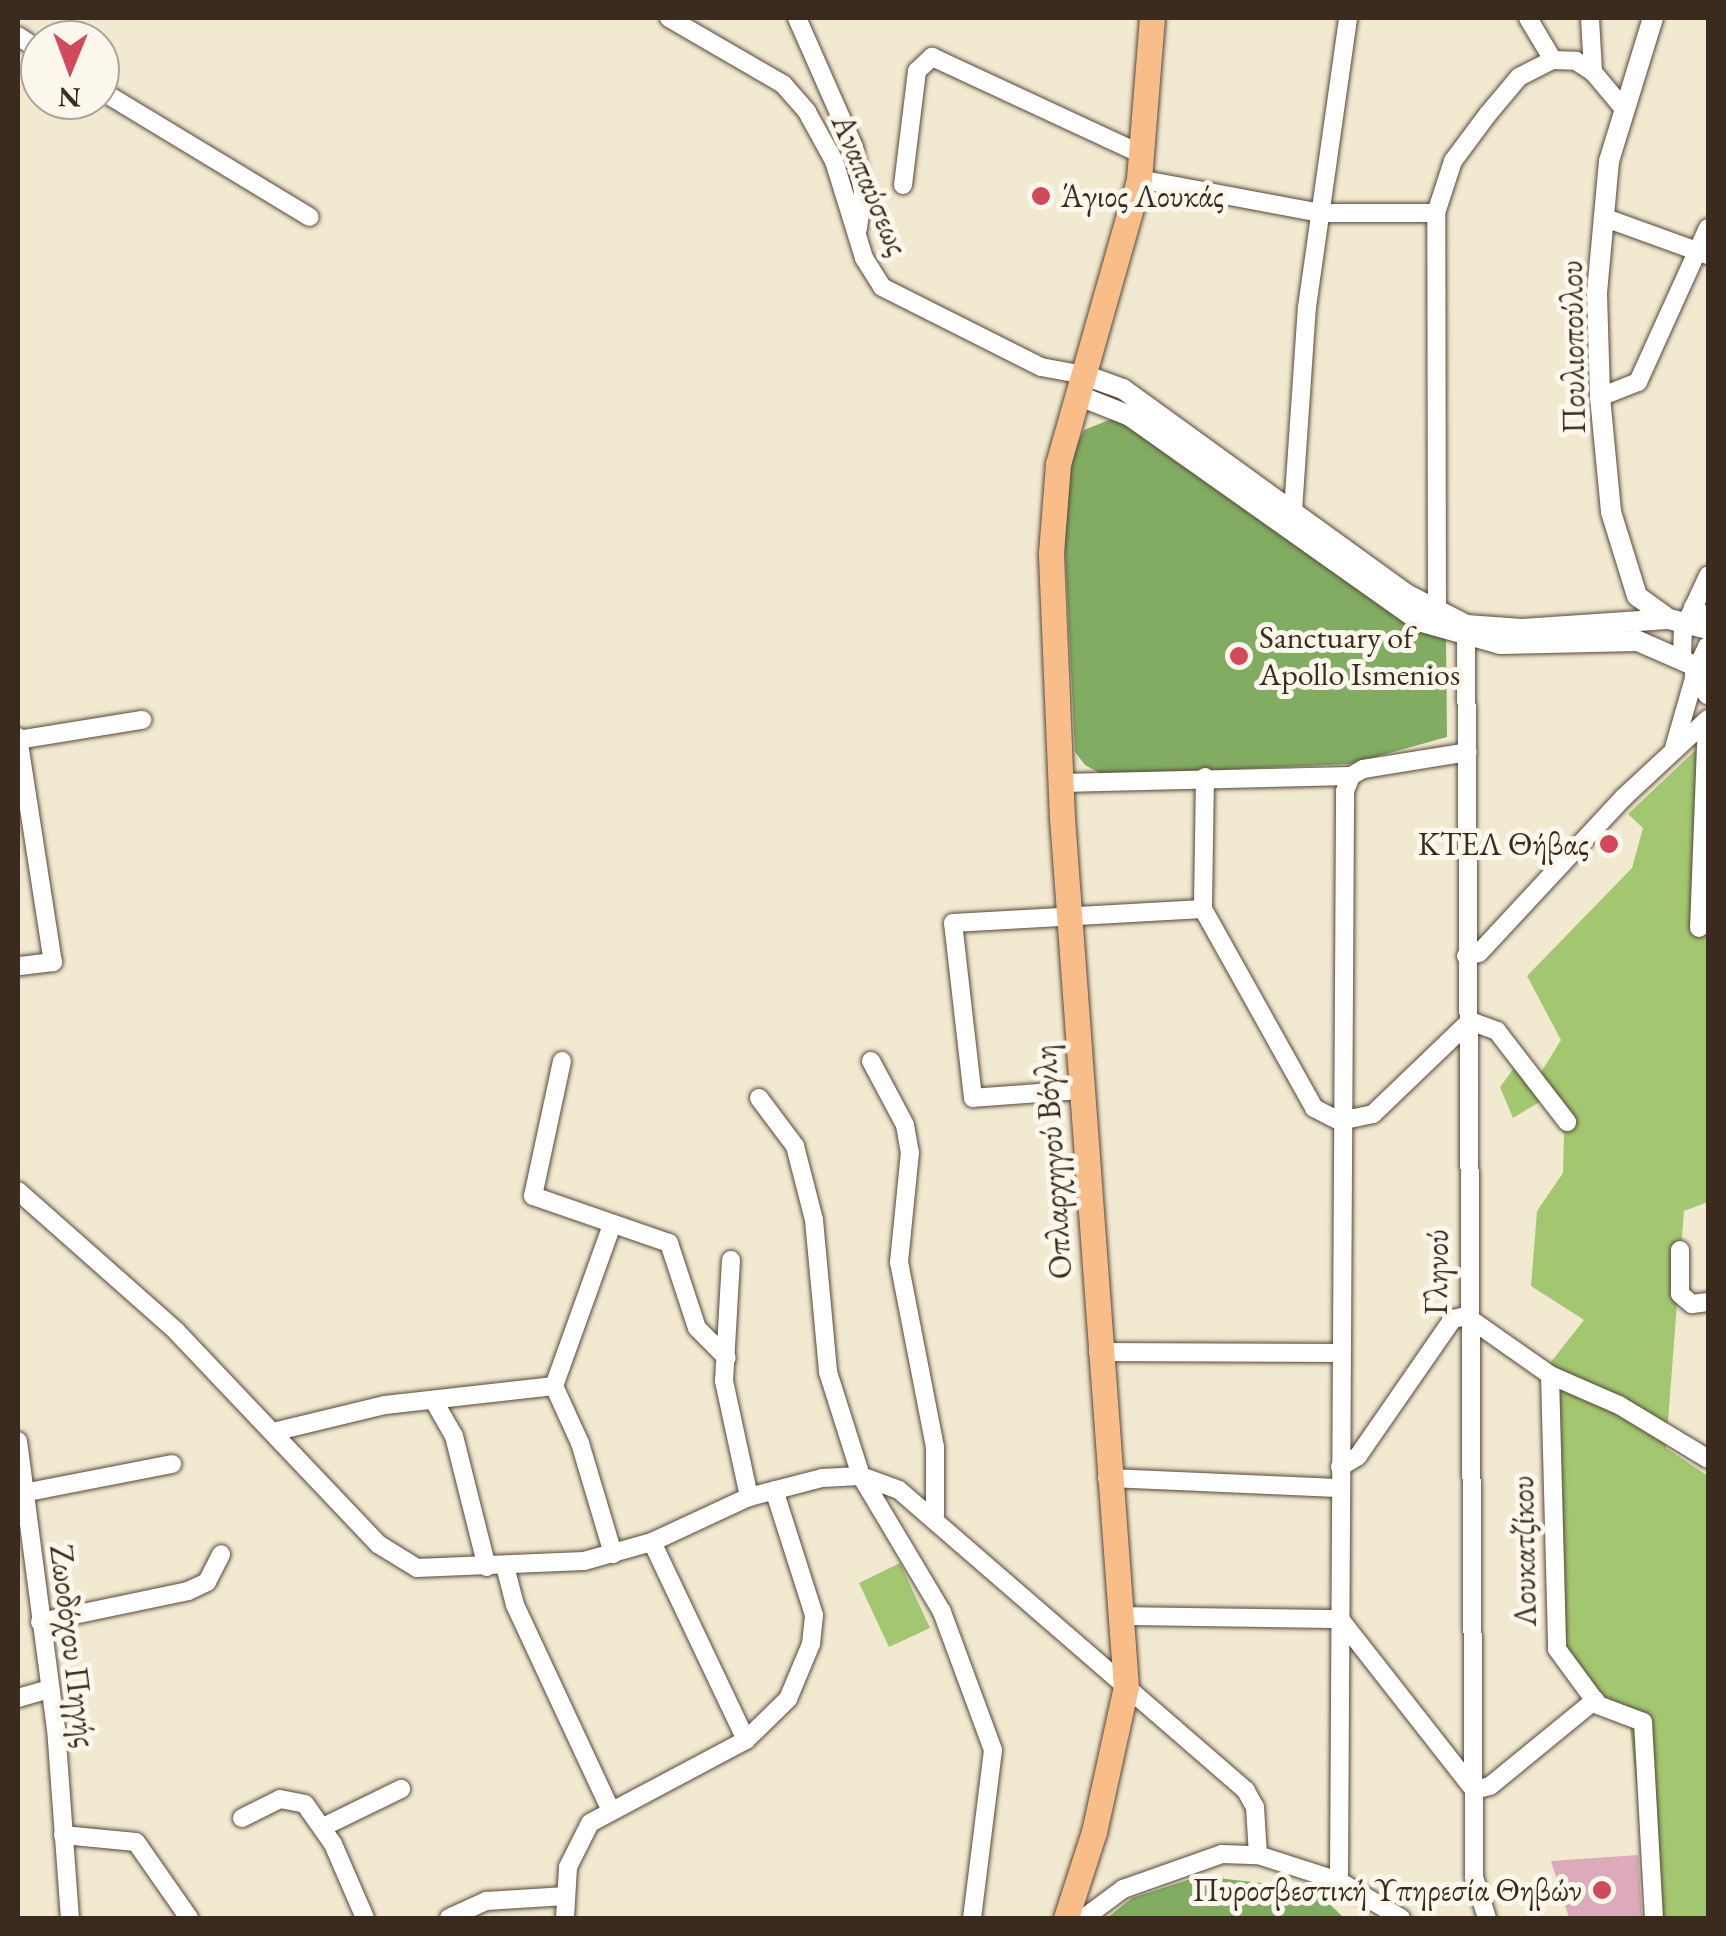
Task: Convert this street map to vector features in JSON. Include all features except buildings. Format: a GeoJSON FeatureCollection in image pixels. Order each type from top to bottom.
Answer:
{"type":"FeatureCollection","features":[{"type":"Feature","properties":{"kind":"main road","name":"Οπλαρχηγού Βόγλη"},"geometry":{"type":"LineString","coordinates":[[1066,1918],[1094,1832],[1126,1686],[1123,1616],[1107,1478],[1060,783],[1052,553],[1058,464],[1140,167],[1152,18]]}},
{"type":"Feature","properties":{"kind":"street","name":"Αναπαύσεως"},"geometry":{"type":"LineString","coordinates":[[669,18],[782,84],[834,161],[857,232],[882,287],[902,301],[1081,386]]}},
{"type":"Feature","properties":{"kind":"street"},"geometry":{"type":"LineString","coordinates":[[797,18],[854,147],[863,192],[857,232]]}},
{"type":"Feature","properties":{"kind":"street"},"geometry":{"type":"LineString","coordinates":[[1299,523],[1320,213],[1348,18]]}},
{"type":"Feature","properties":{"kind":"street"},"geometry":{"type":"LineString","coordinates":[[1528,18],[1553,60]]}},
{"type":"Feature","properties":{"kind":"street"},"geometry":{"type":"LineString","coordinates":[[1590,18],[1593,72]]}},
{"type":"Feature","properties":{"kind":"street","name":"Πουλιοπούλου"},"geometry":{"type":"LineString","coordinates":[[1653,18],[1624,109],[1603,217],[1600,397],[1622,564],[1637,596],[1689,616],[1708,629]]}},
{"type":"Feature","properties":{"kind":"street"},"geometry":{"type":"LineString","coordinates":[[902,186],[917,70],[932,58],[1140,167],[1320,213],[1436,212]]}},
{"type":"Feature","properties":{"kind":"street"},"geometry":{"type":"LineString","coordinates":[[1437,612],[1436,212],[1453,161],[1519,78],[1553,60],[1576,61],[1593,72],[1624,109]]}},
{"type":"Feature","properties":{"kind":"street"},"geometry":{"type":"LineString","coordinates":[[120,102],[310,218]]}},
{"type":"Feature","properties":{"kind":"street"},"geometry":{"type":"LineString","coordinates":[[1603,217],[1703,253]]}},
{"type":"Feature","properties":{"kind":"street"},"geometry":{"type":"LineString","coordinates":[[1600,397],[1638,382],[1703,253],[1708,228]]}},
{"type":"Feature","properties":{"kind":"street"},"geometry":{"type":"LineString","coordinates":[[1081,386],[1123,389],[1299,523],[1394,606],[1466,632],[1638,641],[1691,665],[1708,694]]}},
{"type":"Feature","properties":{"kind":"street"},"geometry":{"type":"LineString","coordinates":[[1299,523],[1466,632],[1689,616]]}},
{"type":"Feature","properties":{"kind":"street"},"geometry":{"type":"LineString","coordinates":[[1674,749],[1691,665],[1689,616],[1708,576]]}},
{"type":"Feature","properties":{"kind":"street","name":"Γληνού"},"geometry":{"type":"LineString","coordinates":[[1466,632],[1466,956],[1470,1022],[1466,1316],[1474,1877],[1487,1918]]}},
{"type":"Feature","properties":{"kind":"street"},"geometry":{"type":"LineString","coordinates":[[1691,665],[1708,647]]}},
{"type":"Feature","properties":{"kind":"street"},"geometry":{"type":"LineString","coordinates":[[18,966],[53,962],[18,739],[142,720]]}},
{"type":"Feature","properties":{"kind":"street"},"geometry":{"type":"LineString","coordinates":[[1466,956],[1479,953],[1623,798],[1708,720]]}},
{"type":"Feature","properties":{"kind":"street"},"geometry":{"type":"LineString","coordinates":[[1699,928],[1708,720]]}},
{"type":"Feature","properties":{"kind":"street"},"geometry":{"type":"LineString","coordinates":[[1060,783],[1350,776],[1408,758],[1468,752]]}},
{"type":"Feature","properties":{"kind":"street"},"geometry":{"type":"LineString","coordinates":[[1340,1881],[1342,817],[1350,776]]}},
{"type":"Feature","properties":{"kind":"street"},"geometry":{"type":"LineString","coordinates":[[1204,777],[1202,909],[1314,1108],[1340,1122],[1388,1104],[1449,1035],[1470,1022],[1496,1031],[1567,1122]]}},
{"type":"Feature","properties":{"kind":"street"},"geometry":{"type":"LineString","coordinates":[[1081,1090],[973,1098],[953,923],[1202,909]]}},
{"type":"Feature","properties":{"kind":"street"},"geometry":{"type":"LineString","coordinates":[[562,1061],[533,1196],[669,1243],[697,1328],[727,1358]]}},
{"type":"Feature","properties":{"kind":"street"},"geometry":{"type":"LineString","coordinates":[[871,1061],[905,1124],[910,1152],[899,1262],[935,1447],[935,1516]]}},
{"type":"Feature","properties":{"kind":"street"},"geometry":{"type":"LineString","coordinates":[[759,1098],[795,1146],[814,1220],[828,1372],[861,1476],[942,1612],[993,1750],[972,1918]]}},
{"type":"Feature","properties":{"kind":"street"},"geometry":{"type":"LineString","coordinates":[[18,1191],[176,1331],[399,1562],[417,1568],[496,1566],[613,1554],[652,1542],[749,1497],[774,1490],[861,1476],[899,1490],[935,1516],[1246,1792],[1255,1807],[1258,1855]]}},
{"type":"Feature","properties":{"kind":"street"},"geometry":{"type":"LineString","coordinates":[[612,1225],[554,1386],[580,1444],[613,1554]]}},
{"type":"Feature","properties":{"kind":"street"},"geometry":{"type":"LineString","coordinates":[[1680,1250],[1680,1294],[1692,1304],[1708,1302]]}},
{"type":"Feature","properties":{"kind":"street"},"geometry":{"type":"LineString","coordinates":[[731,1260],[724,1381],[749,1497]]}},
{"type":"Feature","properties":{"kind":"street"},"geometry":{"type":"LineString","coordinates":[[1340,1467],[1358,1456],[1453,1319],[1466,1316],[1550,1375],[1619,1405],[1708,1459]]}},
{"type":"Feature","properties":{"kind":"street"},"geometry":{"type":"LineString","coordinates":[[1098,1352],[1340,1353]]}},
{"type":"Feature","properties":{"kind":"street","name":"Λουκατζίκου"},"geometry":{"type":"LineString","coordinates":[[1550,1375],[1556,1649],[1595,1700]]}},
{"type":"Feature","properties":{"kind":"street"},"geometry":{"type":"LineString","coordinates":[[273,1432],[385,1405],[554,1386]]}},
{"type":"Feature","properties":{"kind":"street"},"geometry":{"type":"LineString","coordinates":[[434,1401],[454,1436],[496,1566],[610,1811]]}},
{"type":"Feature","properties":{"kind":"street","name":"Ζωοδόχου Πηγής"},"geometry":{"type":"LineString","coordinates":[[18,1442],[50,1689],[70,1918]]}},
{"type":"Feature","properties":{"kind":"street"},"geometry":{"type":"LineString","coordinates":[[23,1493],[172,1464]]}},
{"type":"Feature","properties":{"kind":"street"},"geometry":{"type":"LineString","coordinates":[[1107,1478],[1340,1488]]}},
{"type":"Feature","properties":{"kind":"street"},"geometry":{"type":"LineString","coordinates":[[564,1918],[578,1838],[610,1811],[746,1740],[788,1699],[811,1644],[814,1615],[774,1490]]}},
{"type":"Feature","properties":{"kind":"street"},"geometry":{"type":"LineString","coordinates":[[652,1542],[746,1740]]}},
{"type":"Feature","properties":{"kind":"street"},"geometry":{"type":"LineString","coordinates":[[40,1622],[188,1591],[207,1582],[221,1554]]}},
{"type":"Feature","properties":{"kind":"street"},"geometry":{"type":"LineString","coordinates":[[1123,1616],[1340,1619]]}},
{"type":"Feature","properties":{"kind":"street"},"geometry":{"type":"LineString","coordinates":[[1340,1619],[1474,1790],[1490,1786],[1595,1700],[1641,1718],[1654,1918]]}},
{"type":"Feature","properties":{"kind":"street"},"geometry":{"type":"LineString","coordinates":[[18,1698],[50,1689]]}},
{"type":"Feature","properties":{"kind":"street"},"geometry":{"type":"LineString","coordinates":[[322,1827],[401,1789]]}},
{"type":"Feature","properties":{"kind":"street"},"geometry":{"type":"LineString","coordinates":[[242,1818],[294,1798],[322,1827],[365,1918]]}},
{"type":"Feature","properties":{"kind":"street"},"geometry":{"type":"LineString","coordinates":[[63,1834],[136,1842],[189,1918]]}},
{"type":"Feature","properties":{"kind":"street"},"geometry":{"type":"LineString","coordinates":[[1084,1918],[1123,1889],[1192,1861],[1258,1855],[1340,1881],[1401,1918]]}},
{"type":"Feature","properties":{"kind":"street"},"geometry":{"type":"LineString","coordinates":[[449,1918],[486,1901],[566,1896]]}},
{"type":"Feature","properties":{"kind":"green space"},"geometry":{"type":"Polygon","coordinates":[[[1114,418],[1141,428],[1446,638],[1447,737],[1350,764],[1103,775],[1085,765],[1075,752],[1064,526],[1071,458],[1084,430],[1114,418]]]}},
{"type":"Feature","properties":{"kind":"green space"},"geometry":{"type":"Polygon","coordinates":[[[1701,745],[1692,933],[1708,935],[1708,1202],[1684,1211],[1666,1448],[1708,1476],[1708,1918],[1651,1918],[1629,1717],[1604,1700],[1563,1650],[1556,1369],[1550,1363],[1584,1320],[1531,1286],[1537,1211],[1563,1173],[1564,1134],[1541,1101],[1513,1118],[1500,1087],[1520,1060],[1535,1082],[1561,1040],[1527,976],[1632,868],[1643,828],[1628,814],[1701,745]]]}},
{"type":"Feature","properties":{"kind":"green space"},"geometry":{"type":"Polygon","coordinates":[[[900,1563],[930,1628],[889,1647],[859,1583],[900,1563]]]}},
{"type":"Feature","properties":{"kind":"green space"},"geometry":{"type":"Polygon","coordinates":[[[1200,1876],[1314,1889],[1344,1918],[1107,1918],[1132,1898],[1200,1876]]]}},
{"type":"Feature","properties":{"kind":"place","name":"Άγιος Λουκάς"},"geometry":{"type":"Point","coordinates":[1041,196]}},
{"type":"Feature","properties":{"kind":"place","name":"Sanctuary of Apollo Ismenios"},"geometry":{"type":"Point","coordinates":[1239,656]}},
{"type":"Feature","properties":{"kind":"place","name":"ΚΤΕΛ Θήβας"},"geometry":{"type":"Point","coordinates":[1609,844]}},
{"type":"Feature","properties":{"kind":"place","name":"Πυροσβεστική Υπηρεσία Θηβών"},"geometry":{"type":"Point","coordinates":[1602,1890]}}]}
